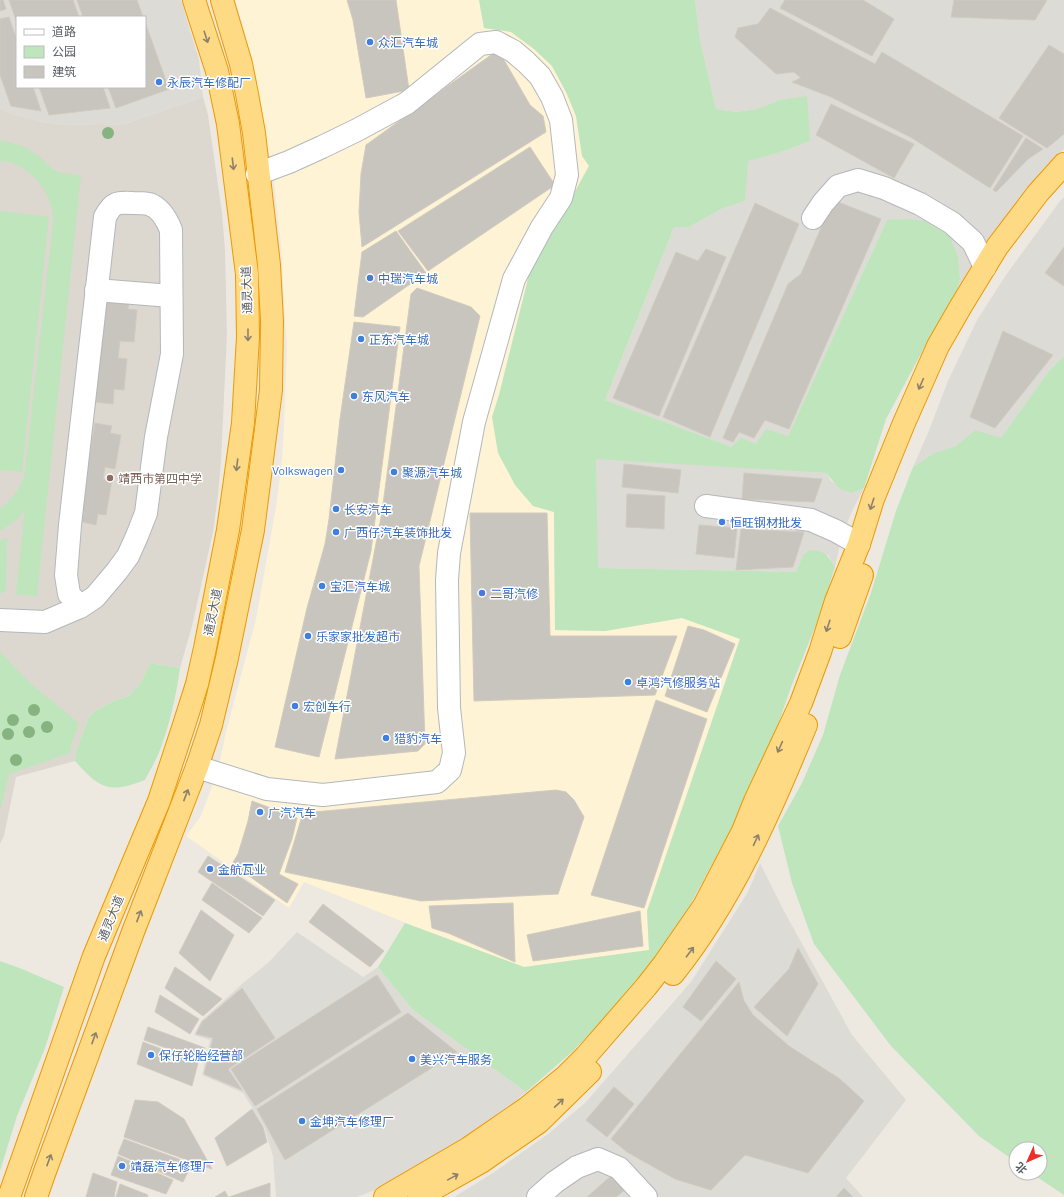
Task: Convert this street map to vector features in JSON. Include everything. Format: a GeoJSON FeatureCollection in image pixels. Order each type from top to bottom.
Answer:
{"type":"FeatureCollection","features":[{"type":"Feature","properties":{"kind":"highway","name":"通灵大道"},"geometry":{"type":"LineString","coordinates":[[9,1197],[94,956],[158,801],[184,725],[197,684],[228,530],[243,423],[248,337],[246,274],[228,124],[217,71],[194,0]]}},
{"type":"Feature","properties":{"kind":"highway","name":"通灵大道"},"geometry":{"type":"LineString","coordinates":[[36,1197],[116,976],[197,767],[211,725],[227,658],[253,530],[271,390],[272,321],[269,265],[254,133],[241,64],[222,0]]}},
{"type":"Feature","properties":{"kind":"highway"},"geometry":{"type":"LineString","coordinates":[[385,1197],[469,1148],[551,1088],[586,1056],[646,987],[664,964],[704,906],[744,831],[755,801],[801,703],[820,652],[836,601],[859,544],[873,499],[938,346],[997,247],[1038,193],[1064,164]]}},
{"type":"Feature","properties":{"kind":"highway"},"geometry":{"type":"LineString","coordinates":[[419,1197],[481,1162],[539,1122],[592,1070],[641,1014],[692,950],[708,925],[748,856],[788,770],[830,663],[884,511],[948,356],[995,274],[1046,204],[1064,184]]}},
{"type":"Feature","properties":{"kind":"lane"},"geometry":{"type":"LineString","coordinates":[[197,767],[267,789],[323,795],[437,782],[450,770],[454,753],[449,708],[447,580],[449,553],[474,422],[514,279],[542,227],[560,198],[567,175],[561,120],[552,98],[540,76],[513,51],[496,42],[480,44],[407,103],[322,147],[290,162],[258,174]]}},
{"type":"Feature","properties":{"kind":"lane"},"geometry":{"type":"LineString","coordinates":[[813,218],[823,203],[838,186],[858,180],[884,188],[920,204],[952,223],[974,242],[986,267]]}},
{"type":"Feature","properties":{"kind":"lane"},"geometry":{"type":"LineString","coordinates":[[0,620],[45,622],[80,607],[95,597],[118,572],[128,556],[146,513],[156,437],[172,354],[171,230],[167,219],[149,204],[118,202],[110,207],[105,217],[66,575],[69,594],[80,607]]}},
{"type":"Feature","properties":{"kind":"lane"},"geometry":{"type":"LineString","coordinates":[[96,290],[171,296]]}},
{"type":"Feature","properties":{"kind":"lane"},"geometry":{"type":"LineString","coordinates":[[706,506],[811,520],[836,531],[859,544]]}},
{"type":"Feature","properties":{"kind":"lane"},"geometry":{"type":"LineString","coordinates":[[538,1197],[555,1182],[577,1167],[598,1159],[619,1168],[646,1197]]}},
{"type":"Feature","properties":{"kind":"shaded area"},"geometry":{"type":"Polygon","coordinates":[[[0,0],[181,0],[199,60],[203,97],[122,125],[64,125],[43,122],[12,114],[0,108],[0,0]]]}},
{"type":"Feature","properties":{"kind":"shaded area","name":"聚源汽车城"},"geometry":{"type":"Polygon","coordinates":[[[235,0],[479,0],[484,28],[511,32],[534,49],[552,66],[567,94],[576,116],[579,136],[589,166],[529,275],[499,395],[492,417],[533,506],[554,512],[555,630],[605,631],[682,618],[740,638],[647,911],[649,950],[524,967],[431,933],[304,882],[289,908],[186,836],[201,816],[218,770],[226,732],[256,619],[276,507],[282,460],[287,351],[281,244],[274,182],[252,62],[235,0]]]}},
{"type":"Feature","properties":{"kind":"shaded area"},"geometry":{"type":"Polygon","coordinates":[[[695,0],[1064,0],[1064,149],[1042,170],[993,236],[955,302],[960,278],[958,257],[887,220],[788,436],[756,444],[732,447],[605,400],[674,227],[689,227],[721,209],[745,201],[747,161],[781,152],[810,141],[780,100],[757,109],[736,112],[716,109],[700,40],[695,0]]]}},
{"type":"Feature","properties":{"kind":"shaded area","name":"靖西市第四中学"},"geometry":{"type":"Polygon","coordinates":[[[203,97],[208,115],[222,213],[225,250],[227,334],[218,495],[213,532],[192,626],[180,668],[150,663],[140,684],[129,696],[113,701],[89,716],[76,752],[75,761],[16,777],[4,836],[0,844],[0,108],[12,114],[43,122],[64,125],[122,125],[203,97]]]}},
{"type":"Feature","properties":{"kind":"shaded area"},"geometry":{"type":"Polygon","coordinates":[[[1064,197],[1064,356],[1049,371],[1001,439],[975,430],[956,446],[934,453],[913,467],[948,381],[977,320],[1006,275],[1064,197]]]}},
{"type":"Feature","properties":{"kind":"shaded area","name":"恒旺钢材批发"},"geometry":{"type":"Polygon","coordinates":[[[596,458],[826,473],[831,481],[852,493],[864,488],[842,535],[835,567],[828,555],[803,555],[796,572],[597,568],[596,458]]]}},
{"type":"Feature","properties":{"kind":"shaded area"},"geometry":{"type":"Polygon","coordinates":[[[760,863],[784,911],[852,1035],[906,1100],[846,1178],[863,1197],[454,1197],[493,1173],[548,1134],[585,1103],[691,982],[748,892],[760,863]]]}},
{"type":"Feature","properties":{"kind":"shaded area"},"geometry":{"type":"Polygon","coordinates":[[[297,932],[363,977],[378,967],[413,1010],[526,1092],[476,1133],[375,1190],[357,1197],[276,1197],[273,1156],[264,1127],[243,1093],[202,1075],[210,1040],[194,1035],[201,1021],[269,962],[297,932]]]}},
{"type":"Feature","properties":{"kind":"green space"},"geometry":{"type":"Polygon","coordinates":[[[479,0],[695,0],[700,40],[716,109],[736,112],[757,109],[780,100],[807,96],[810,141],[781,152],[748,161],[745,201],[721,209],[689,227],[674,227],[605,400],[732,447],[741,438],[756,444],[766,429],[788,436],[887,220],[907,219],[925,221],[950,237],[958,257],[960,278],[955,302],[924,348],[886,419],[864,488],[852,493],[840,489],[826,473],[596,459],[598,568],[796,572],[803,555],[810,550],[826,554],[835,567],[819,617],[791,687],[768,753],[739,814],[690,905],[666,943],[608,1016],[573,1051],[526,1092],[413,1010],[378,967],[405,923],[524,967],[649,950],[647,911],[740,639],[682,618],[605,631],[555,630],[554,512],[533,506],[515,485],[498,453],[492,417],[499,395],[529,275],[589,166],[582,156],[576,116],[567,94],[552,66],[534,49],[511,32],[484,28],[479,0]]]}},
{"type":"Feature","properties":{"kind":"green space"},"geometry":{"type":"Polygon","coordinates":[[[0,140],[23,146],[39,156],[53,169],[60,173],[81,175],[37,596],[16,594],[25,509],[19,518],[0,531],[0,509],[14,495],[24,477],[53,214],[48,197],[32,175],[17,165],[0,161],[0,140]]]}},
{"type":"Feature","properties":{"kind":"green space"},"geometry":{"type":"Polygon","coordinates":[[[0,211],[49,217],[22,472],[0,470],[0,211]]]}},
{"type":"Feature","properties":{"kind":"green space"},"geometry":{"type":"Polygon","coordinates":[[[1064,356],[1064,1195],[1043,1181],[1048,1181],[1048,1141],[1008,1141],[1008,1156],[979,1136],[891,1046],[814,944],[792,883],[778,826],[802,783],[823,735],[840,675],[871,593],[896,511],[913,467],[934,453],[956,446],[975,430],[1001,438],[1049,371],[1064,356]]]}},
{"type":"Feature","properties":{"kind":"green space"},"geometry":{"type":"Polygon","coordinates":[[[7,538],[6,590],[0,594],[0,541],[7,538]]]}},
{"type":"Feature","properties":{"kind":"green space"},"geometry":{"type":"Polygon","coordinates":[[[0,652],[31,684],[79,724],[73,739],[70,753],[9,774],[0,811],[0,652]]]}},
{"type":"Feature","properties":{"kind":"green space"},"geometry":{"type":"Polygon","coordinates":[[[150,663],[180,668],[172,712],[166,734],[145,780],[122,787],[114,788],[106,786],[91,778],[75,761],[76,752],[89,716],[113,701],[129,696],[140,684],[150,663]]]}},
{"type":"Feature","properties":{"kind":"green space"},"geometry":{"type":"Polygon","coordinates":[[[0,961],[64,987],[45,1048],[17,1116],[0,1171],[0,961]]]}},
{"type":"Feature","properties":{"kind":"building"},"geometry":{"type":"Polygon","coordinates":[[[0,0],[3,0],[6,9],[0,11],[0,0]]]}},
{"type":"Feature","properties":{"kind":"building"},"geometry":{"type":"Polygon","coordinates":[[[9,0],[73,0],[79,16],[16,16],[16,20],[9,0]]]}},
{"type":"Feature","properties":{"kind":"building"},"geometry":{"type":"Polygon","coordinates":[[[77,0],[137,0],[143,16],[83,16],[77,0]]]}},
{"type":"Feature","properties":{"kind":"building"},"geometry":{"type":"Polygon","coordinates":[[[347,0],[396,0],[409,90],[366,98],[353,20],[347,0]]]}},
{"type":"Feature","properties":{"kind":"building"},"geometry":{"type":"Polygon","coordinates":[[[785,0],[863,0],[894,19],[872,56],[780,8],[785,0]]]}},
{"type":"Feature","properties":{"kind":"building"},"geometry":{"type":"Polygon","coordinates":[[[954,0],[1047,0],[1035,20],[951,17],[954,0]]]}},
{"type":"Feature","properties":{"kind":"building"},"geometry":{"type":"Polygon","coordinates":[[[770,8],[875,64],[882,52],[1023,136],[990,188],[912,138],[831,97],[792,82],[801,78],[794,72],[776,74],[735,37],[738,28],[758,24],[770,8]]]}},
{"type":"Feature","properties":{"kind":"building"},"geometry":{"type":"Polygon","coordinates":[[[9,17],[16,38],[16,88],[33,88],[41,111],[11,106],[0,75],[0,19],[9,17]]]}},
{"type":"Feature","properties":{"kind":"building"},"geometry":{"type":"Polygon","coordinates":[[[146,25],[169,89],[116,108],[108,88],[146,88],[146,25]]]}},
{"type":"Feature","properties":{"kind":"building"},"geometry":{"type":"Polygon","coordinates":[[[1049,45],[1064,54],[1064,134],[1047,148],[999,118],[1049,45]]]}},
{"type":"Feature","properties":{"kind":"building"},"geometry":{"type":"Polygon","coordinates":[[[495,52],[504,60],[530,105],[543,116],[546,132],[362,247],[359,212],[361,174],[366,145],[495,52]]]}},
{"type":"Feature","properties":{"kind":"building"},"geometry":{"type":"Polygon","coordinates":[[[39,88],[103,88],[110,108],[49,115],[39,88]]]}},
{"type":"Feature","properties":{"kind":"building"},"geometry":{"type":"Polygon","coordinates":[[[831,104],[914,144],[894,178],[816,135],[831,104]]]}},
{"type":"Feature","properties":{"kind":"building"},"geometry":{"type":"Polygon","coordinates":[[[1026,138],[1043,149],[1028,159],[996,192],[993,190],[1026,138]]]}},
{"type":"Feature","properties":{"kind":"building"},"geometry":{"type":"Polygon","coordinates":[[[530,147],[555,185],[428,271],[398,231],[530,147]]]}},
{"type":"Feature","properties":{"kind":"building"},"geometry":{"type":"Polygon","coordinates":[[[833,200],[881,219],[789,429],[765,420],[754,438],[739,432],[733,442],[723,438],[788,284],[801,274],[833,200]]]}},
{"type":"Feature","properties":{"kind":"building"},"geometry":{"type":"Polygon","coordinates":[[[755,203],[799,224],[710,437],[663,417],[755,203]]]}},
{"type":"Feature","properties":{"kind":"building"},"geometry":{"type":"Polygon","coordinates":[[[396,231],[426,273],[363,317],[354,316],[362,252],[396,231]]]}},
{"type":"Feature","properties":{"kind":"building"},"geometry":{"type":"Polygon","coordinates":[[[1064,247],[1064,286],[1045,273],[1064,247]]]}},
{"type":"Feature","properties":{"kind":"building"},"geometry":{"type":"Polygon","coordinates":[[[706,249],[726,257],[659,416],[613,398],[676,252],[698,261],[706,249]]]}},
{"type":"Feature","properties":{"kind":"building"},"geometry":{"type":"Polygon","coordinates":[[[417,288],[471,307],[480,316],[419,566],[425,744],[418,751],[335,759],[382,512],[411,294],[417,288]]]}},
{"type":"Feature","properties":{"kind":"building"},"geometry":{"type":"Polygon","coordinates":[[[104,298],[129,301],[128,309],[137,310],[134,342],[120,341],[118,358],[127,359],[124,390],[114,389],[113,404],[94,402],[104,298]]]}},
{"type":"Feature","properties":{"kind":"building"},"geometry":{"type":"Polygon","coordinates":[[[354,322],[400,327],[371,551],[319,757],[275,747],[307,608],[325,544],[340,419],[354,322]]]}},
{"type":"Feature","properties":{"kind":"building"},"geometry":{"type":"Polygon","coordinates":[[[1003,331],[1053,355],[995,428],[970,417],[1003,331]]]}},
{"type":"Feature","properties":{"kind":"building"},"geometry":{"type":"Polygon","coordinates":[[[95,423],[112,426],[110,433],[121,435],[115,469],[105,467],[103,479],[112,480],[106,515],[98,514],[96,525],[77,521],[95,423]]]}},
{"type":"Feature","properties":{"kind":"building"},"geometry":{"type":"Polygon","coordinates":[[[624,464],[681,470],[678,493],[622,487],[624,464]]]}},
{"type":"Feature","properties":{"kind":"building"},"geometry":{"type":"Polygon","coordinates":[[[744,473],[822,479],[814,502],[742,499],[744,473]]]}},
{"type":"Feature","properties":{"kind":"building"},"geometry":{"type":"Polygon","coordinates":[[[627,494],[665,496],[664,529],[626,527],[627,494]]]}},
{"type":"Feature","properties":{"kind":"building"},"geometry":{"type":"Polygon","coordinates":[[[470,513],[547,513],[550,636],[677,636],[655,695],[474,701],[470,513]]]}},
{"type":"Feature","properties":{"kind":"building"},"geometry":{"type":"Polygon","coordinates":[[[699,525],[737,528],[734,558],[696,554],[699,525]]]}},
{"type":"Feature","properties":{"kind":"building"},"geometry":{"type":"Polygon","coordinates":[[[741,529],[804,532],[793,567],[736,570],[741,529]]]}},
{"type":"Feature","properties":{"kind":"building"},"geometry":{"type":"Polygon","coordinates":[[[688,626],[704,630],[735,644],[707,712],[665,696],[688,626]]]}},
{"type":"Feature","properties":{"kind":"building"},"geometry":{"type":"Polygon","coordinates":[[[656,700],[707,719],[644,908],[591,895],[656,700]]]}},
{"type":"Feature","properties":{"kind":"building"},"geometry":{"type":"Polygon","coordinates":[[[556,790],[566,792],[574,800],[584,817],[558,894],[421,901],[285,872],[303,813],[556,790]]]}},
{"type":"Feature","properties":{"kind":"building"},"geometry":{"type":"Polygon","coordinates":[[[252,801],[297,818],[292,839],[279,874],[298,884],[287,903],[232,864],[238,854],[248,821],[252,801]]]}},
{"type":"Feature","properties":{"kind":"building"},"geometry":{"type":"Polygon","coordinates":[[[208,856],[275,900],[263,916],[198,872],[208,856]]]}},
{"type":"Feature","properties":{"kind":"building"},"geometry":{"type":"Polygon","coordinates":[[[212,883],[262,918],[249,933],[202,900],[212,883]]]}},
{"type":"Feature","properties":{"kind":"building"},"geometry":{"type":"Polygon","coordinates":[[[513,903],[515,962],[448,933],[432,928],[429,906],[513,903]]]}},
{"type":"Feature","properties":{"kind":"building"},"geometry":{"type":"Polygon","coordinates":[[[323,904],[384,951],[370,967],[309,922],[323,904]]]}},
{"type":"Feature","properties":{"kind":"building"},"geometry":{"type":"Polygon","coordinates":[[[201,910],[234,935],[210,981],[179,953],[201,910]]]}},
{"type":"Feature","properties":{"kind":"building"},"geometry":{"type":"Polygon","coordinates":[[[640,911],[643,946],[533,961],[527,935],[640,911]]]}},
{"type":"Feature","properties":{"kind":"building"},"geometry":{"type":"Polygon","coordinates":[[[798,948],[818,984],[787,1036],[754,1007],[789,969],[798,948]]]}},
{"type":"Feature","properties":{"kind":"building"},"geometry":{"type":"Polygon","coordinates":[[[716,961],[736,979],[701,1021],[683,1007],[716,961]]]}},
{"type":"Feature","properties":{"kind":"building"},"geometry":{"type":"Polygon","coordinates":[[[175,967],[222,999],[203,1016],[165,988],[175,967]]]}},
{"type":"Feature","properties":{"kind":"building"},"geometry":{"type":"Polygon","coordinates":[[[377,975],[401,1012],[255,1106],[231,1069],[377,975]]]}},
{"type":"Feature","properties":{"kind":"building"},"geometry":{"type":"Polygon","coordinates":[[[739,982],[744,1001],[753,1015],[789,1046],[840,1079],[864,1101],[808,1173],[745,1155],[711,1190],[675,1179],[627,1152],[611,1139],[739,982]]]}},
{"type":"Feature","properties":{"kind":"building"},"geometry":{"type":"Polygon","coordinates":[[[242,988],[275,1038],[228,1069],[242,1090],[204,1074],[213,1038],[196,1034],[202,1022],[242,988]]]}},
{"type":"Feature","properties":{"kind":"building"},"geometry":{"type":"Polygon","coordinates":[[[160,995],[199,1019],[190,1034],[155,1012],[160,995]]]}},
{"type":"Feature","properties":{"kind":"building"},"geometry":{"type":"Polygon","coordinates":[[[408,1013],[457,1052],[285,1160],[257,1109],[408,1013]]]}},
{"type":"Feature","properties":{"kind":"building"},"geometry":{"type":"Polygon","coordinates":[[[148,1027],[205,1048],[200,1060],[144,1040],[148,1027]]]}},
{"type":"Feature","properties":{"kind":"building"},"geometry":{"type":"Polygon","coordinates":[[[143,1042],[198,1063],[192,1086],[137,1064],[143,1042]]]}},
{"type":"Feature","properties":{"kind":"building"},"geometry":{"type":"Polygon","coordinates":[[[614,1087],[634,1104],[607,1137],[586,1120],[614,1087]]]}},
{"type":"Feature","properties":{"kind":"building"},"geometry":{"type":"Polygon","coordinates":[[[135,1100],[158,1102],[184,1119],[212,1169],[124,1137],[135,1100]]]}},
{"type":"Feature","properties":{"kind":"building"},"geometry":{"type":"Polygon","coordinates":[[[252,1109],[263,1127],[267,1142],[227,1166],[215,1138],[252,1109]]]}},
{"type":"Feature","properties":{"kind":"building"},"geometry":{"type":"Polygon","coordinates":[[[124,1139],[192,1164],[183,1182],[118,1154],[124,1139]]]}},
{"type":"Feature","properties":{"kind":"building"},"geometry":{"type":"Polygon","coordinates":[[[118,1156],[173,1180],[166,1194],[111,1175],[118,1156]]]}},
{"type":"Feature","properties":{"kind":"building"},"geometry":{"type":"Polygon","coordinates":[[[93,1173],[117,1182],[114,1197],[86,1197],[93,1173]]]}},
{"type":"Feature","properties":{"kind":"building"},"geometry":{"type":"Polygon","coordinates":[[[612,1175],[625,1190],[616,1197],[587,1197],[612,1175]]]}},
{"type":"Feature","properties":{"kind":"building"},"geometry":{"type":"Polygon","coordinates":[[[270,1183],[270,1197],[229,1197],[270,1183]]]}},
{"type":"Feature","properties":{"kind":"building"},"geometry":{"type":"Polygon","coordinates":[[[120,1184],[148,1195],[147,1197],[116,1197],[120,1184]]]}},
{"type":"Feature","properties":{"kind":"building"},"geometry":{"type":"Polygon","coordinates":[[[844,1188],[853,1197],[836,1197],[844,1188]]]}},
{"type":"Feature","properties":{"kind":"building"},"geometry":{"type":"Polygon","coordinates":[[[225,1191],[228,1197],[215,1197],[225,1191]]]}},
{"type":"Feature","properties":{"kind":"place","name":"众汇汽车城"},"geometry":{"type":"Point","coordinates":[370,42]}},
{"type":"Feature","properties":{"kind":"place","name":"永辰汽车修配厂"},"geometry":{"type":"Point","coordinates":[159,82]}},
{"type":"Feature","properties":{"kind":"place","name":"中瑞汽车城"},"geometry":{"type":"Point","coordinates":[370,278]}},
{"type":"Feature","properties":{"kind":"place","name":"正东汽车城"},"geometry":{"type":"Point","coordinates":[361,339]}},
{"type":"Feature","properties":{"kind":"place","name":"东风汽车"},"geometry":{"type":"Point","coordinates":[354,396]}},
{"type":"Feature","properties":{"kind":"place","name":"Volkswagen"},"geometry":{"type":"Point","coordinates":[341,470]}},
{"type":"Feature","properties":{"kind":"place","name":"聚源汽车城"},"geometry":{"type":"Point","coordinates":[394,472]}},
{"type":"Feature","properties":{"kind":"place","name":"靖西市第四中学"},"geometry":{"type":"Point","coordinates":[110,478]}},
{"type":"Feature","properties":{"kind":"place","name":"长安汽车"},"geometry":{"type":"Point","coordinates":[336,509]}},
{"type":"Feature","properties":{"kind":"place","name":"恒旺钢材批发"},"geometry":{"type":"Point","coordinates":[722,522]}},
{"type":"Feature","properties":{"kind":"place","name":"广西仔汽车装饰批发"},"geometry":{"type":"Point","coordinates":[336,532]}},
{"type":"Feature","properties":{"kind":"place","name":"宝汇汽车城"},"geometry":{"type":"Point","coordinates":[322,586]}},
{"type":"Feature","properties":{"kind":"place","name":"二哥汽修"},"geometry":{"type":"Point","coordinates":[482,593]}},
{"type":"Feature","properties":{"kind":"place","name":"乐家家批发超市"},"geometry":{"type":"Point","coordinates":[308,636]}},
{"type":"Feature","properties":{"kind":"place","name":"卓鸿汽修服务站"},"geometry":{"type":"Point","coordinates":[628,682]}},
{"type":"Feature","properties":{"kind":"place","name":"宏创车行"},"geometry":{"type":"Point","coordinates":[295,706]}},
{"type":"Feature","properties":{"kind":"place","name":"猎豹汽车"},"geometry":{"type":"Point","coordinates":[386,738]}},
{"type":"Feature","properties":{"kind":"place","name":"广汽汽车"},"geometry":{"type":"Point","coordinates":[260,812]}},
{"type":"Feature","properties":{"kind":"place","name":"金航瓦业"},"geometry":{"type":"Point","coordinates":[210,869]}},
{"type":"Feature","properties":{"kind":"place","name":"保仔轮胎经营部"},"geometry":{"type":"Point","coordinates":[151,1055]}},
{"type":"Feature","properties":{"kind":"place","name":"美兴汽车服务"},"geometry":{"type":"Point","coordinates":[412,1059]}},
{"type":"Feature","properties":{"kind":"place","name":"金坤汽车修理厂"},"geometry":{"type":"Point","coordinates":[302,1121]}},
{"type":"Feature","properties":{"kind":"place","name":"靖磊汽车修理厂"},"geometry":{"type":"Point","coordinates":[122,1166]}}]}
